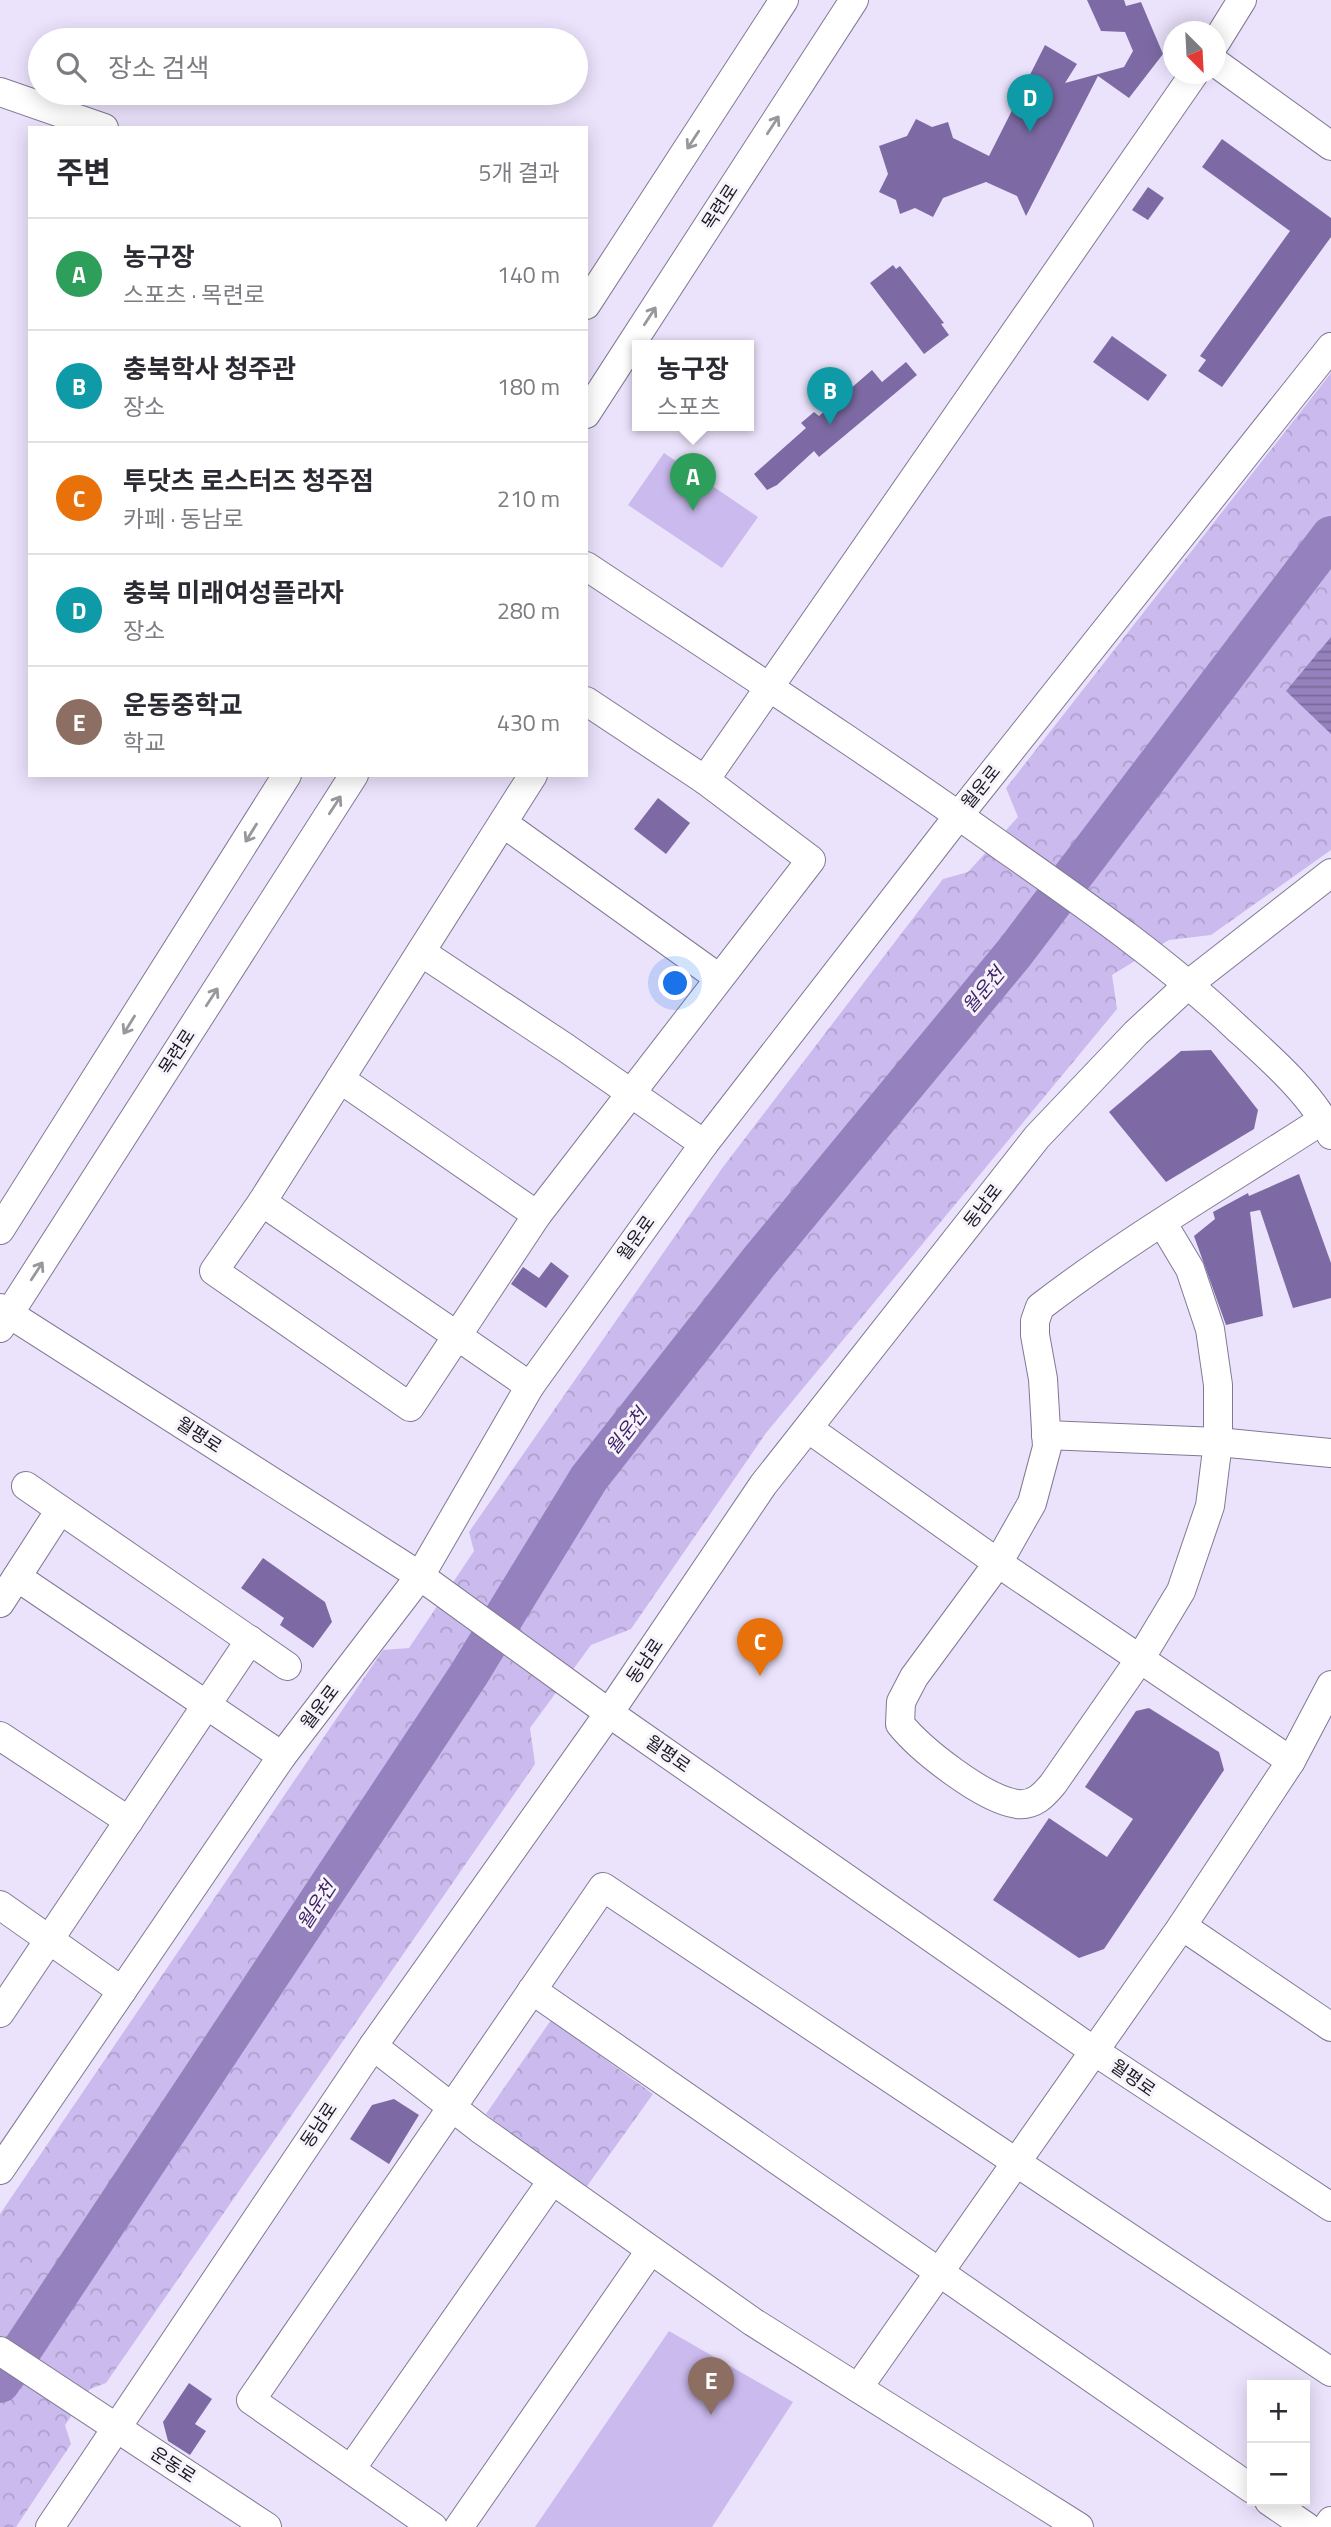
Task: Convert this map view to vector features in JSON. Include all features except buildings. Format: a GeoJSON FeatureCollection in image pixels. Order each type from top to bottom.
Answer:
{"type":"FeatureCollection","features":[{"type":"Feature","properties":{"kind":"street"},"geometry":{"type":"LineString","coordinates":[[588,302],[784,0]]}},
{"type":"Feature","properties":{"kind":"street","name":"목련로"},"geometry":{"type":"LineString","coordinates":[[634,340],[854,0]]}},
{"type":"Feature","properties":{"kind":"street"},"geometry":{"type":"LineString","coordinates":[[1226,26],[1242,0]]}},
{"type":"Feature","properties":{"kind":"street"},"geometry":{"type":"LineString","coordinates":[[1226,70],[1331,146]]}},
{"type":"Feature","properties":{"kind":"street"},"geometry":{"type":"LineString","coordinates":[[705,780],[1187,84]]}},
{"type":"Feature","properties":{"kind":"street"},"geometry":{"type":"LineString","coordinates":[[0,92],[28,102]]}},
{"type":"Feature","properties":{"kind":"street"},"geometry":{"type":"LineString","coordinates":[[38,105],[98,126]]}},
{"type":"Feature","properties":{"kind":"street","name":"목련로"},"geometry":{"type":"LineString","coordinates":[[588,411],[632,343]]}},
{"type":"Feature","properties":{"kind":"street","name":"월운로"},"geometry":{"type":"LineString","coordinates":[[0,2170],[282,1756],[420,1576],[530,1386],[704,1144],[958,815],[1331,347]]}},
{"type":"Feature","properties":{"kind":"street"},"geometry":{"type":"LineString","coordinates":[[588,567],[989,836],[1133,938],[1190,983],[1263,1052],[1328,1127],[1163,1224],[1040,1307],[1035,1321],[1035,1335],[1043,1379],[1047,1447],[1032,1503],[998,1563],[921,1667],[901,1702],[900,1724],[919,1747],[996,1797],[1019,1804],[1041,1799],[1140,1659],[1181,1591],[1210,1506],[1218,1442],[1219,1385],[1210,1329],[1190,1269],[1163,1224]]}},
{"type":"Feature","properties":{"kind":"street"},"geometry":{"type":"LineString","coordinates":[[532,777],[261,1202],[214,1271],[410,1407],[537,1215],[811,860],[705,780],[588,702]]}},
{"type":"Feature","properties":{"kind":"street"},"geometry":{"type":"LineString","coordinates":[[0,1230],[286,777]]}},
{"type":"Feature","properties":{"kind":"street","name":"목련로"},"geometry":{"type":"LineString","coordinates":[[3,1317],[353,777]]}},
{"type":"Feature","properties":{"kind":"street"},"geometry":{"type":"LineString","coordinates":[[503,824],[719,978]]}},
{"type":"Feature","properties":{"kind":"street","name":"동남로"},"geometry":{"type":"LineString","coordinates":[[50,2527],[373,2046],[609,1713],[763,1485],[1037,1137],[1136,1033],[1190,983],[1331,873]]}},
{"type":"Feature","properties":{"kind":"street"},"geometry":{"type":"LineString","coordinates":[[421,953],[704,1144]]}},
{"type":"Feature","properties":{"kind":"street"},"geometry":{"type":"LineString","coordinates":[[340,1079],[537,1215]]}},
{"type":"Feature","properties":{"kind":"street"},"geometry":{"type":"LineString","coordinates":[[261,1202],[530,1386]]}},
{"type":"Feature","properties":{"kind":"street","name":"월평로"},"geometry":{"type":"LineString","coordinates":[[3,1317],[420,1576],[609,1713],[1094,2051],[1331,2207]]}},
{"type":"Feature","properties":{"kind":"street"},"geometry":{"type":"LineString","coordinates":[[809,1429],[998,1563],[1291,1761]]}},
{"type":"Feature","properties":{"kind":"street"},"geometry":{"type":"LineString","coordinates":[[1046,1435],[1218,1442],[1331,1453]]}},
{"type":"Feature","properties":{"kind":"street"},"geometry":{"type":"LineString","coordinates":[[26,1486],[287,1666]]}},
{"type":"Feature","properties":{"kind":"street"},"geometry":{"type":"LineString","coordinates":[[0,1603],[60,1510]]}},
{"type":"Feature","properties":{"kind":"street"},"geometry":{"type":"LineString","coordinates":[[17,1577],[282,1756]]}},
{"type":"Feature","properties":{"kind":"street"},"geometry":{"type":"LineString","coordinates":[[0,2013],[250,1640]]}},
{"type":"Feature","properties":{"kind":"street"},"geometry":{"type":"LineString","coordinates":[[858,2388],[1182,1926],[1291,1761],[1331,1685]]}},
{"type":"Feature","properties":{"kind":"street"},"geometry":{"type":"LineString","coordinates":[[0,1735],[129,1821]]}},
{"type":"Feature","properties":{"kind":"street"},"geometry":{"type":"LineString","coordinates":[[433,2527],[251,2400],[603,1887],[1331,2372]]}},
{"type":"Feature","properties":{"kind":"street"},"geometry":{"type":"LineString","coordinates":[[0,1905],[122,1991]]}},
{"type":"Feature","properties":{"kind":"street"},"geometry":{"type":"LineString","coordinates":[[1182,1926],[1331,2027]]}},
{"type":"Feature","properties":{"kind":"street"},"geometry":{"type":"LineString","coordinates":[[532,1990],[1247,2486]]}},
{"type":"Feature","properties":{"kind":"street"},"geometry":{"type":"LineString","coordinates":[[373,2046],[552,2181],[753,2322],[1079,2527]]}},
{"type":"Feature","properties":{"kind":"street"},"geometry":{"type":"LineString","coordinates":[[351,2469],[552,2181]]}},
{"type":"Feature","properties":{"kind":"street"},"geometry":{"type":"LineString","coordinates":[[459,2527],[650,2251]]}},
{"type":"Feature","properties":{"kind":"street","name":"운동로"},"geometry":{"type":"LineString","coordinates":[[0,2351],[267,2527]]}},
{"type":"Feature","properties":{"kind":"street"},"geometry":{"type":"LineString","coordinates":[[1276,2506],[1307,2527]]}},
{"type":"Feature","properties":{"kind":"street"},"geometry":{"type":"LineString","coordinates":[[1327,2527],[1331,2521]]}},
{"type":"Feature","properties":{"kind":"green space"},"geometry":{"type":"Polygon","coordinates":[[[1331,373],[1331,850],[1211,935],[1169,940],[1112,975],[1117,1009],[766,1433],[631,1629],[591,1645],[530,1728],[535,1764],[106,2383],[90,2389],[65,2425],[71,2444],[16,2527],[0,2527],[0,2214],[383,1650],[409,1648],[474,1551],[469,1532],[723,1167],[943,879],[968,872],[1018,817],[1006,788],[1331,373]]]}},
{"type":"Feature","properties":{"kind":"green space"},"geometry":{"type":"Polygon","coordinates":[[[664,453],[758,517],[722,568],[628,505],[664,453]]]}},
{"type":"Feature","properties":{"kind":"green space"},"geometry":{"type":"Polygon","coordinates":[[[551,2020],[653,2094],[585,2189],[486,2114],[551,2020]]]}},
{"type":"Feature","properties":{"kind":"green space"},"geometry":{"type":"Polygon","coordinates":[[[669,2331],[793,2402],[712,2527],[535,2527],[669,2331]]]}},
{"type":"Feature","properties":{"kind":"shaded area"},"geometry":{"type":"Polygon","coordinates":[[[1331,637],[1331,734],[1286,691],[1331,637]]]}},
{"type":"Feature","properties":{"kind":"waterway","name":"월운천"},"geometry":{"type":"LineString","coordinates":[[0,2383],[469,1674],[589,1478],[758,1263],[1015,952],[1331,536]]}},
{"type":"Feature","properties":{"kind":"place","name":"충북 미래여성플라자"},"geometry":{"type":"Point","coordinates":[1030,132]}},
{"type":"Feature","properties":{"kind":"place","name":"충북학사 청주관"},"geometry":{"type":"Point","coordinates":[830,425]}},
{"type":"Feature","properties":{"kind":"place","name":"농구장"},"geometry":{"type":"Point","coordinates":[693,511]}},
{"type":"Feature","properties":{"kind":"place","name":"투닷츠 로스터즈 청주점"},"geometry":{"type":"Point","coordinates":[760,1676]}},
{"type":"Feature","properties":{"kind":"place","name":"운동중학교"},"geometry":{"type":"Point","coordinates":[711,2415]}}]}
